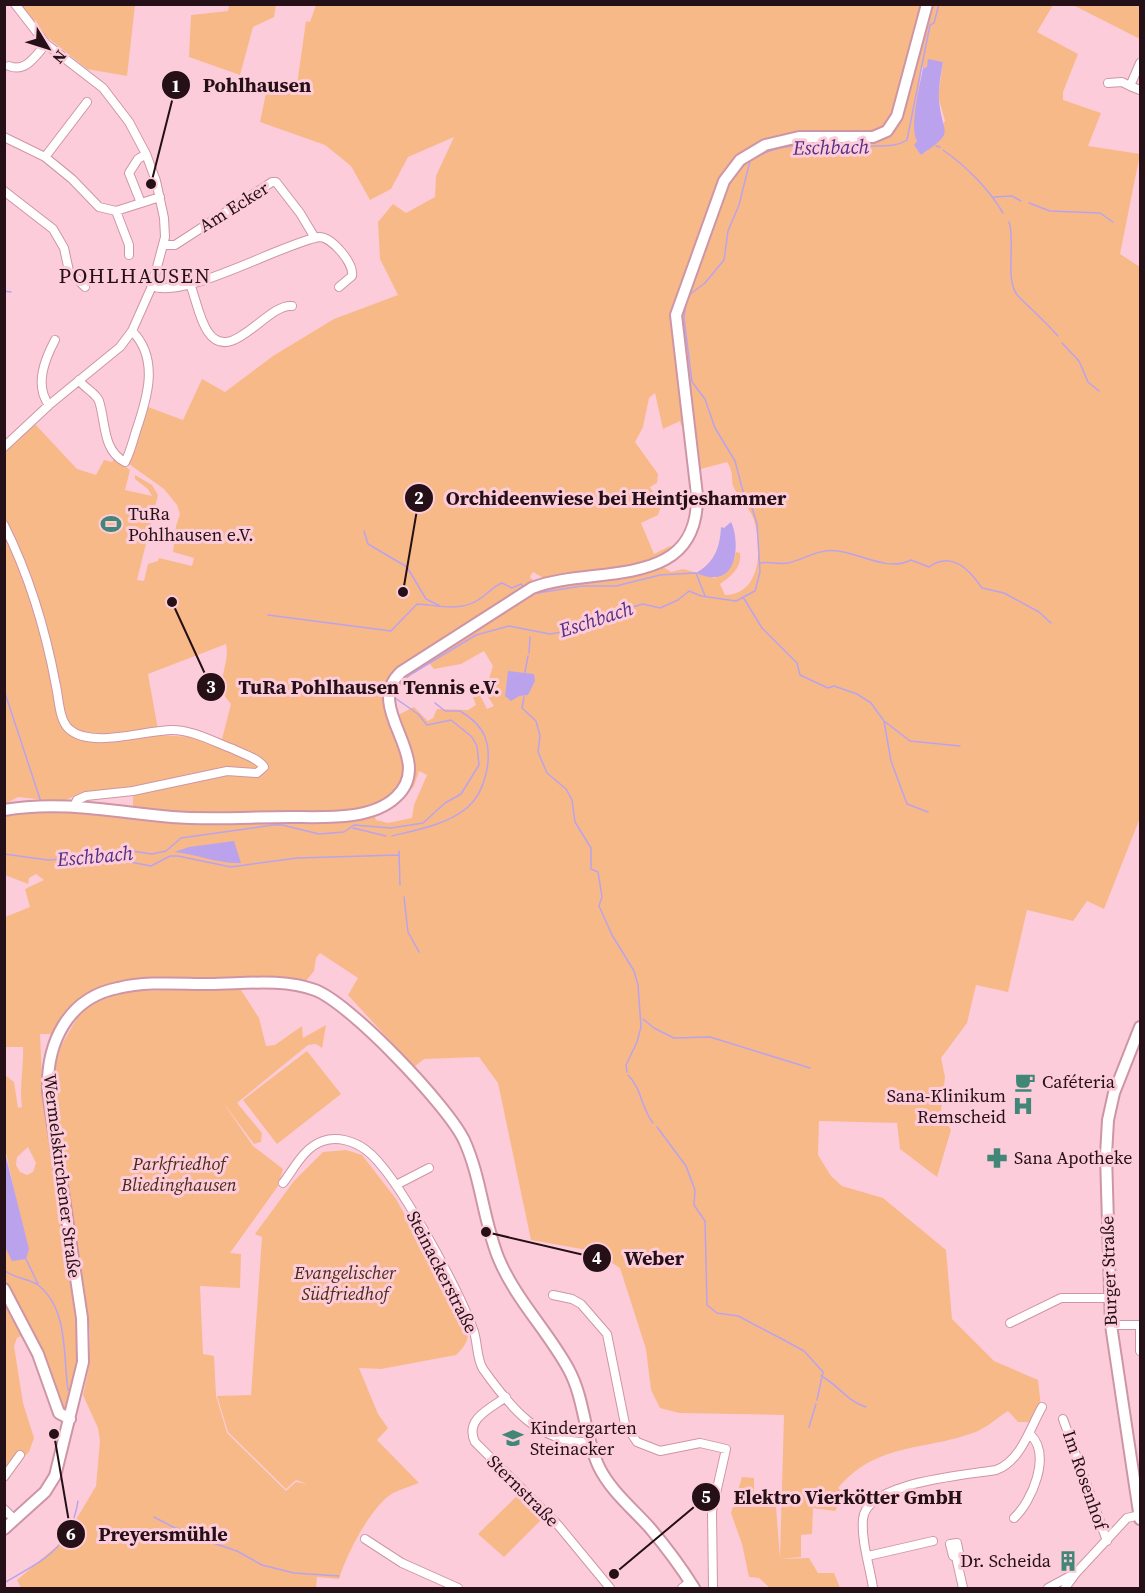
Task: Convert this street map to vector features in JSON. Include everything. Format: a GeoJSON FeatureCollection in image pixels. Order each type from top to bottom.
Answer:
{"type":"FeatureCollection","features":[{"type":"Feature","properties":{"kind":"main road"},"geometry":{"type":"LineString","coordinates":[[4,810],[42,805],[74,806],[197,818],[336,816],[384,805],[400,792],[409,769],[407,750],[388,702],[390,688],[397,675],[532,588],[646,567],[667,558],[682,546],[693,527],[697,495],[676,313],[726,177],[747,154],[776,142],[799,137],[870,138],[887,131],[897,116],[927,4]]}},
{"type":"Feature","properties":{"kind":"main road","name":"Wermelskirchener Straße"},"geometry":{"type":"LineString","coordinates":[[4,1530],[45,1492],[54,1479],[81,1371],[83,1330],[48,1092],[49,1061],[58,1033],[73,1012],[85,1002],[117,988],[148,984],[285,984],[313,989],[343,1005],[420,1083],[453,1121],[470,1157],[502,1265],[570,1371],[590,1442],[603,1474],[667,1549],[689,1586]]}},
{"type":"Feature","properties":{"kind":"main road","name":"Burger Straße"},"geometry":{"type":"LineString","coordinates":[[1140,1027],[1114,1092],[1106,1140],[1111,1325],[1140,1517]]}},
{"type":"Feature","properties":{"kind":"main road"},"geometry":{"type":"LineString","coordinates":[[4,1289],[38,1354],[59,1413],[70,1419]]}},
{"type":"Feature","properties":{"kind":"street"},"geometry":{"type":"LineString","coordinates":[[4,447],[49,405],[108,359],[132,331],[153,286],[165,245],[166,228],[160,197],[146,154],[129,122],[103,88],[46,44],[15,4]]}},
{"type":"Feature","properties":{"kind":"street"},"geometry":{"type":"LineString","coordinates":[[9,66],[19,69],[26,66],[46,44]]}},
{"type":"Feature","properties":{"kind":"street"},"geometry":{"type":"LineString","coordinates":[[1130,86],[1140,63]]}},
{"type":"Feature","properties":{"kind":"street"},"geometry":{"type":"LineString","coordinates":[[1108,83],[1122,82],[1140,90]]}},
{"type":"Feature","properties":{"kind":"street"},"geometry":{"type":"LineString","coordinates":[[45,156],[73,127],[87,102]]}},
{"type":"Feature","properties":{"kind":"street"},"geometry":{"type":"LineString","coordinates":[[5,140],[45,156],[72,178],[99,207],[116,211],[160,197]]}},
{"type":"Feature","properties":{"kind":"street"},"geometry":{"type":"LineString","coordinates":[[141,203],[129,173],[138,159],[146,154]]}},
{"type":"Feature","properties":{"kind":"street","name":"Am Ecker"},"geometry":{"type":"LineString","coordinates":[[165,245],[175,245],[272,182],[276,182],[288,196],[315,238],[328,239],[351,267],[352,276],[339,287]]}},
{"type":"Feature","properties":{"kind":"street"},"geometry":{"type":"LineString","coordinates":[[4,191],[53,229],[64,248],[69,271],[85,287]]}},
{"type":"Feature","properties":{"kind":"street"},"geometry":{"type":"LineString","coordinates":[[116,211],[129,245],[129,255]]}},
{"type":"Feature","properties":{"kind":"street"},"geometry":{"type":"LineString","coordinates":[[153,286],[166,290],[190,284],[315,238]]}},
{"type":"Feature","properties":{"kind":"street"},"geometry":{"type":"LineString","coordinates":[[190,284],[209,334],[221,341],[234,341],[279,309],[292,306]]}},
{"type":"Feature","properties":{"kind":"street"},"geometry":{"type":"LineString","coordinates":[[79,380],[99,402],[104,431],[117,457],[125,462],[150,381],[146,360],[137,336],[132,331]]}},
{"type":"Feature","properties":{"kind":"street"},"geometry":{"type":"LineString","coordinates":[[49,405],[42,392],[42,375],[44,362],[55,340]]}},
{"type":"Feature","properties":{"kind":"street"},"geometry":{"type":"LineString","coordinates":[[4,525],[23,563],[51,658],[63,719],[70,730],[86,737],[119,737],[174,730],[200,736],[243,753],[264,767],[257,772],[227,771],[133,791],[86,796],[77,800],[74,806]]}},
{"type":"Feature","properties":{"kind":"street","name":"Steinackerstraße"},"geometry":{"type":"LineString","coordinates":[[283,1183],[310,1148],[332,1139],[349,1141],[367,1150],[396,1185],[441,1263],[473,1328],[480,1363],[506,1397],[534,1427],[565,1441],[590,1442]]}},
{"type":"Feature","properties":{"kind":"street"},"geometry":{"type":"LineString","coordinates":[[396,1185],[429,1168]]}},
{"type":"Feature","properties":{"kind":"street"},"geometry":{"type":"LineString","coordinates":[[553,1295],[572,1299],[581,1304],[607,1334],[625,1424],[633,1439],[643,1446],[660,1451],[700,1443],[726,1449],[712,1511],[713,1588]]}},
{"type":"Feature","properties":{"kind":"street"},"geometry":{"type":"LineString","coordinates":[[1010,1323],[1061,1298],[1110,1298]]}},
{"type":"Feature","properties":{"kind":"street"},"geometry":{"type":"LineString","coordinates":[[1111,1325],[1140,1325],[1140,1352]]}},
{"type":"Feature","properties":{"kind":"street","name":"Sternstraße"},"geometry":{"type":"LineString","coordinates":[[506,1397],[475,1420],[471,1431],[475,1442],[558,1525],[610,1588]]}},
{"type":"Feature","properties":{"kind":"street","name":"Im Rosenhof"},"geometry":{"type":"LineString","coordinates":[[873,1588],[863,1516],[878,1499],[906,1485],[1001,1468],[1008,1464],[1030,1434],[1042,1407]]}},
{"type":"Feature","properties":{"kind":"street","name":"Im Rosenhof"},"geometry":{"type":"LineString","coordinates":[[1063,1419],[1107,1541]]}},
{"type":"Feature","properties":{"kind":"street","name":"Im Rosenhof"},"geometry":{"type":"LineString","coordinates":[[1014,1518],[1030,1499],[1038,1475],[1037,1451],[1030,1434]]}},
{"type":"Feature","properties":{"kind":"street"},"geometry":{"type":"LineString","coordinates":[[4,1477],[20,1455]]}},
{"type":"Feature","properties":{"kind":"street"},"geometry":{"type":"LineString","coordinates":[[4,1509],[15,1520]]}},
{"type":"Feature","properties":{"kind":"street"},"geometry":{"type":"LineString","coordinates":[[1065,1588],[1127,1518],[1140,1517]]}},
{"type":"Feature","properties":{"kind":"street"},"geometry":{"type":"LineString","coordinates":[[364,1539],[402,1563],[458,1588]]}},
{"type":"Feature","properties":{"kind":"street"},"geometry":{"type":"LineString","coordinates":[[868,1556],[933,1541]]}},
{"type":"Feature","properties":{"kind":"street"},"geometry":{"type":"LineString","coordinates":[[956,1557],[963,1588]]}},
{"type":"Feature","properties":{"kind":"street"},"geometry":{"type":"LineString","coordinates":[[1048,1588],[1076,1573]]}},
{"type":"Feature","properties":{"kind":"green space"},"geometry":{"type":"Polygon","coordinates":[[[20,5],[135,5],[127,76],[87,69],[42,33],[20,5]]]}},
{"type":"Feature","properties":{"kind":"green space"},"geometry":{"type":"Polygon","coordinates":[[[229,5],[276,5],[274,17],[253,27],[240,75],[189,57],[191,15],[228,11],[229,5]]]}},
{"type":"Feature","properties":{"kind":"green space"},"geometry":{"type":"Polygon","coordinates":[[[316,5],[924,5],[896,108],[888,123],[871,134],[812,134],[737,159],[677,303],[686,426],[681,425],[680,421],[663,429],[655,393],[649,398],[643,427],[635,442],[658,474],[657,483],[650,487],[661,506],[658,515],[641,523],[654,554],[670,546],[673,551],[642,566],[545,579],[533,572],[530,577],[536,584],[406,665],[385,706],[403,754],[404,775],[401,785],[394,793],[386,800],[371,806],[336,812],[288,814],[210,814],[133,810],[133,795],[130,787],[80,794],[61,802],[18,797],[5,804],[5,452],[34,423],[77,469],[96,475],[104,460],[112,462],[115,458],[130,470],[125,490],[152,496],[148,489],[135,479],[135,475],[152,485],[158,495],[137,580],[144,581],[148,564],[158,561],[159,558],[192,566],[194,558],[173,552],[180,514],[177,505],[164,489],[129,464],[148,407],[183,420],[202,379],[225,392],[273,356],[334,319],[398,295],[380,259],[378,222],[393,204],[406,213],[435,197],[436,176],[454,137],[408,157],[391,189],[370,200],[351,166],[325,145],[260,122],[266,93],[296,92],[306,21],[310,22],[316,5]],[[226,644],[148,674],[159,735],[222,739],[231,704],[222,689],[226,644]]]}},
{"type":"Feature","properties":{"kind":"green space"},"geometry":{"type":"Polygon","coordinates":[[[930,5],[1053,5],[1037,32],[1078,54],[1063,92],[1063,100],[1101,113],[1088,146],[1140,154],[1120,254],[1140,267],[1140,818],[1104,909],[1087,901],[1073,921],[1027,910],[1008,992],[976,985],[967,1023],[941,1058],[945,1077],[941,1111],[951,1130],[937,1177],[900,1149],[897,1123],[819,1121],[818,1155],[831,1176],[842,1186],[883,1198],[946,1250],[952,1319],[994,1361],[1038,1380],[1041,1407],[1032,1422],[1018,1422],[1008,1411],[977,1431],[954,1439],[901,1450],[868,1463],[853,1473],[838,1488],[845,1494],[835,1511],[813,1508],[812,1534],[801,1535],[801,1557],[780,1559],[809,1558],[818,1573],[834,1573],[840,1588],[770,1588],[759,1578],[749,1577],[742,1544],[731,1513],[742,1477],[754,1478],[754,1502],[776,1507],[780,1558],[784,1415],[679,1413],[660,1408],[651,1390],[646,1349],[620,1268],[593,1251],[531,1240],[498,1083],[479,1057],[424,1059],[414,1067],[348,995],[358,978],[320,953],[316,958],[314,971],[305,982],[148,980],[78,1003],[65,1015],[53,1034],[40,1034],[42,1079],[79,1326],[79,1359],[67,1409],[63,1410],[36,1343],[5,1283],[5,1247],[13,1261],[16,1199],[5,1148],[5,1075],[14,1082],[18,1108],[22,1107],[23,1047],[5,1047],[5,917],[30,907],[25,889],[44,880],[36,874],[29,878],[28,884],[5,875],[5,814],[42,810],[127,818],[133,815],[373,812],[376,820],[388,823],[412,818],[414,805],[427,775],[419,771],[414,786],[397,805],[408,787],[396,716],[414,707],[428,721],[433,718],[437,709],[468,710],[476,705],[471,692],[476,687],[487,709],[494,706],[485,692],[493,666],[484,651],[461,664],[434,669],[425,658],[532,591],[660,565],[671,572],[683,569],[715,578],[734,560],[736,552],[740,553],[737,567],[732,575],[720,584],[725,595],[737,593],[746,587],[753,578],[756,567],[757,531],[750,511],[734,488],[727,462],[697,470],[679,314],[732,173],[755,153],[785,143],[811,140],[875,142],[892,136],[900,117],[930,5]],[[929,60],[927,67],[922,68],[915,123],[921,155],[927,151],[945,121],[938,96],[943,62],[929,60]],[[28,1147],[17,1157],[16,1165],[20,1172],[27,1175],[33,1172],[36,1163],[28,1147]]]}},
{"type":"Feature","properties":{"kind":"green space"},"geometry":{"type":"Polygon","coordinates":[[[1073,5],[1140,5],[1140,39],[1073,5]]]}},
{"type":"Feature","properties":{"kind":"green space"},"geometry":{"type":"Polygon","coordinates":[[[241,990],[259,1018],[266,1046],[275,1045],[302,1026],[303,1038],[326,1025],[322,1048],[316,1044],[308,1045],[237,1103],[262,1133],[261,1142],[254,1144],[222,1101],[253,1146],[283,1169],[278,1186],[230,1253],[241,1254],[240,1288],[200,1286],[203,1354],[214,1356],[216,1396],[227,1433],[286,1491],[296,1482],[307,1484],[296,1480],[286,1489],[228,1432],[217,1396],[251,1395],[262,1237],[255,1234],[294,1181],[323,1152],[346,1150],[362,1155],[396,1199],[467,1325],[466,1342],[456,1355],[381,1369],[359,1368],[378,1414],[388,1428],[377,1440],[419,1483],[393,1493],[385,1499],[360,1532],[339,1579],[317,1577],[316,1588],[21,1588],[17,1580],[64,1540],[96,1486],[100,1441],[98,1428],[83,1395],[89,1367],[90,1332],[56,1100],[54,1069],[62,1044],[79,1015],[92,1004],[110,995],[133,991],[241,990]]]}},
{"type":"Feature","properties":{"kind":"green space"},"geometry":{"type":"Polygon","coordinates":[[[307,1051],[341,1094],[277,1144],[243,1100],[307,1051]]]}},
{"type":"Feature","properties":{"kind":"green space"},"geometry":{"type":"Polygon","coordinates":[[[4,1294],[25,1334],[17,1338],[14,1346],[23,1403],[34,1438],[29,1452],[5,1476],[4,1294]]]}},
{"type":"Feature","properties":{"kind":"green space"},"geometry":{"type":"Polygon","coordinates":[[[522,1491],[545,1516],[504,1557],[478,1534],[522,1491]]]}},
{"type":"Feature","properties":{"kind":"shaded area"},"geometry":{"type":"Polygon","coordinates":[[[928,59],[943,62],[939,95],[945,132],[939,141],[921,155],[914,145],[917,141],[914,126],[923,68],[927,67],[928,59]]]}},
{"type":"Feature","properties":{"kind":"shaded area"},"geometry":{"type":"Polygon","coordinates":[[[731,522],[736,546],[735,556],[728,571],[712,577],[696,573],[712,559],[719,541],[721,527],[724,528],[731,522]]]}},
{"type":"Feature","properties":{"kind":"shaded area"},"geometry":{"type":"Polygon","coordinates":[[[508,671],[534,674],[535,681],[528,695],[519,696],[511,701],[505,696],[508,671]]]}},
{"type":"Feature","properties":{"kind":"shaded area"},"geometry":{"type":"Polygon","coordinates":[[[234,841],[241,863],[174,852],[189,847],[234,841]]]}},
{"type":"Feature","properties":{"kind":"shaded area"},"geometry":{"type":"Polygon","coordinates":[[[4,1149],[29,1249],[26,1259],[12,1261],[5,1247],[4,1149]]]}},
{"type":"Feature","properties":{"kind":"waterway","name":"Eschbach"},"geometry":{"type":"LineString","coordinates":[[689,295],[705,283],[724,260],[728,231],[739,205],[750,161],[779,148],[811,145],[884,146],[896,145],[907,140],[930,25],[934,23],[939,4]]}},
{"type":"Feature","properties":{"kind":"waterway"},"geometry":{"type":"LineString","coordinates":[[936,146],[940,147]]}},
{"type":"Feature","properties":{"kind":"waterway"},"geometry":{"type":"LineString","coordinates":[[943,150],[976,178],[1003,213]]}},
{"type":"Feature","properties":{"kind":"waterway"},"geometry":{"type":"LineString","coordinates":[[994,197],[1012,196],[1021,201]]}},
{"type":"Feature","properties":{"kind":"waterway"},"geometry":{"type":"LineString","coordinates":[[1029,203],[1050,211],[1100,213],[1113,222]]}},
{"type":"Feature","properties":{"kind":"waterway"},"geometry":{"type":"LineString","coordinates":[[1009,222],[1014,289],[1018,296],[1058,336]]}},
{"type":"Feature","properties":{"kind":"waterway"},"geometry":{"type":"LineString","coordinates":[[4,291],[11,292]]}},
{"type":"Feature","properties":{"kind":"waterway","name":"Eschbach"},"geometry":{"type":"LineString","coordinates":[[396,694],[402,681],[476,635],[509,626],[550,634],[573,630],[587,620],[643,604],[660,608],[678,600],[689,591],[701,596],[736,601],[755,591],[760,572],[757,524],[752,508],[745,499],[735,461],[715,428],[705,399],[692,382],[684,318],[686,303]]}},
{"type":"Feature","properties":{"kind":"waterway"},"geometry":{"type":"LineString","coordinates":[[1062,343],[1079,361],[1088,382],[1099,391]]}},
{"type":"Feature","properties":{"kind":"waterway"},"geometry":{"type":"LineString","coordinates":[[364,531],[368,544],[407,567],[426,599],[440,606]]}},
{"type":"Feature","properties":{"kind":"waterway"},"geometry":{"type":"LineString","coordinates":[[760,563],[788,563],[831,550],[894,564],[911,560],[929,567],[945,561],[952,562],[966,569],[982,588],[1004,593],[1039,612],[1051,623]]}},
{"type":"Feature","properties":{"kind":"waterway"},"geometry":{"type":"LineString","coordinates":[[531,594],[582,586],[616,586],[660,575],[696,573],[705,596]]}},
{"type":"Feature","properties":{"kind":"waterway"},"geometry":{"type":"LineString","coordinates":[[268,615],[391,631],[417,604],[464,606],[478,600],[502,583],[512,588],[521,584],[525,588]]}},
{"type":"Feature","properties":{"kind":"waterway"},"geometry":{"type":"LineString","coordinates":[[743,597],[762,628],[797,663],[800,675],[828,688],[834,686],[857,694],[871,703],[884,721],[891,761],[907,804],[928,812]]}},
{"type":"Feature","properties":{"kind":"waterway"},"geometry":{"type":"LineString","coordinates":[[529,653],[530,637]]}},
{"type":"Feature","properties":{"kind":"waterway"},"geometry":{"type":"LineString","coordinates":[[525,672],[528,656]]}},
{"type":"Feature","properties":{"kind":"waterway"},"geometry":{"type":"LineString","coordinates":[[4,690],[41,802]]}},
{"type":"Feature","properties":{"kind":"waterway"},"geometry":{"type":"LineString","coordinates":[[524,697],[522,708],[536,721],[540,736],[538,752],[547,773],[566,789],[572,800],[575,822],[591,848],[591,869],[598,872],[602,897],[599,906],[612,935],[634,971],[638,985],[641,1027],[626,1065],[627,1072]]}},
{"type":"Feature","properties":{"kind":"waterway","name":"Eschbach"},"geometry":{"type":"LineString","coordinates":[[4,854],[48,860],[98,857],[125,850],[152,854],[166,851],[181,838],[273,825],[319,834],[344,832],[354,825],[391,828],[423,823],[445,803],[461,794],[479,765],[477,746],[472,737],[451,720],[427,725],[418,714],[395,698]]}},
{"type":"Feature","properties":{"kind":"waterway"},"geometry":{"type":"LineString","coordinates":[[392,836],[431,826],[460,813],[474,801],[483,784],[488,755],[481,729],[460,711],[445,711],[435,703]]}},
{"type":"Feature","properties":{"kind":"waterway"},"geometry":{"type":"LineString","coordinates":[[884,721],[910,741],[960,746]]}},
{"type":"Feature","properties":{"kind":"waterway"},"geometry":{"type":"LineString","coordinates":[[353,828],[386,836]]}},
{"type":"Feature","properties":{"kind":"waterway"},"geometry":{"type":"LineString","coordinates":[[399,851],[400,885]]}},
{"type":"Feature","properties":{"kind":"waterway"},"geometry":{"type":"LineString","coordinates":[[71,860],[77,864],[125,861],[151,866],[170,856],[178,856],[231,867],[297,858],[399,855]]}},
{"type":"Feature","properties":{"kind":"waterway"},"geometry":{"type":"LineString","coordinates":[[404,897],[408,932],[419,952]]}},
{"type":"Feature","properties":{"kind":"waterway"},"geometry":{"type":"LineString","coordinates":[[643,1019],[654,1028],[674,1038],[710,1037],[810,1068]]}},
{"type":"Feature","properties":{"kind":"waterway"},"geometry":{"type":"LineString","coordinates":[[628,1075],[633,1080],[653,1123]]}},
{"type":"Feature","properties":{"kind":"waterway"},"geometry":{"type":"LineString","coordinates":[[657,1127],[686,1166],[695,1190],[694,1205],[705,1221],[707,1305],[717,1313],[738,1316],[804,1351],[823,1372],[817,1400]]}},
{"type":"Feature","properties":{"kind":"waterway"},"geometry":{"type":"LineString","coordinates":[[26,1259],[38,1284]]}},
{"type":"Feature","properties":{"kind":"waterway","name":"Eschbach"},"geometry":{"type":"LineString","coordinates":[[4,1270],[38,1285],[55,1307],[63,1334],[68,1390]]}},
{"type":"Feature","properties":{"kind":"waterway"},"geometry":{"type":"LineString","coordinates":[[821,1376],[853,1401],[866,1407]]}},
{"type":"Feature","properties":{"kind":"waterway"},"geometry":{"type":"LineString","coordinates":[[809,1427],[816,1404]]}},
{"type":"Feature","properties":{"kind":"waterway","name":"Eschbach"},"geometry":{"type":"LineString","coordinates":[[4,1583],[53,1552],[69,1531],[78,1501]]}},
{"type":"Feature","properties":{"kind":"waterway"},"geometry":{"type":"LineString","coordinates":[[154,1517],[175,1528],[193,1531],[201,1539],[237,1551],[262,1565],[294,1573],[339,1576]]}},
{"type":"Feature","properties":{"kind":"place","name":"Pohlhausen"},"geometry":{"type":"Point","coordinates":[151,184]}},
{"type":"Feature","properties":{"kind":"place","name":"TuRa Pohlhausen e.V."},"geometry":{"type":"Point","coordinates":[111,524]}},
{"type":"Feature","properties":{"kind":"place","name":"Orchideenwiese bei Heintjeshammer"},"geometry":{"type":"Point","coordinates":[403,592]}},
{"type":"Feature","properties":{"kind":"place","name":"TuRa Pohlhausen Tennis e.V."},"geometry":{"type":"Point","coordinates":[172,602]}},
{"type":"Feature","properties":{"kind":"place","name":"Caféteria"},"geometry":{"type":"Point","coordinates":[1025,1082]}},
{"type":"Feature","properties":{"kind":"place","name":"Sana-Klinikum Remscheid"},"geometry":{"type":"Point","coordinates":[1023,1106]}},
{"type":"Feature","properties":{"kind":"place","name":"Sana Apotheke"},"geometry":{"type":"Point","coordinates":[997,1158]}},
{"type":"Feature","properties":{"kind":"place","name":"Weber"},"geometry":{"type":"Point","coordinates":[486,1232]}},
{"type":"Feature","properties":{"kind":"place","name":"Preyersmühle"},"geometry":{"type":"Point","coordinates":[54,1434]}},
{"type":"Feature","properties":{"kind":"place","name":"Kindergarten Steinacker"},"geometry":{"type":"Point","coordinates":[513,1438]}},
{"type":"Feature","properties":{"kind":"place","name":"Dr. Scheida"},"geometry":{"type":"Point","coordinates":[1068,1561]}},
{"type":"Feature","properties":{"kind":"place","name":"Elektro Vierkötter GmbH"},"geometry":{"type":"Point","coordinates":[614,1574]}},
{"type":"Feature","properties":{"kind":"district","name":"POHLHAUSEN"},"geometry":{"type":"Point","coordinates":[135,276]}},
{"type":"Feature","properties":{"kind":"park label","name":"Parkfriedhof Bliedinghausen"},"geometry":{"type":"Point","coordinates":[179,1174]}},
{"type":"Feature","properties":{"kind":"park label","name":"Evangelischer Südfriedhof"},"geometry":{"type":"Point","coordinates":[345,1283]}}]}
